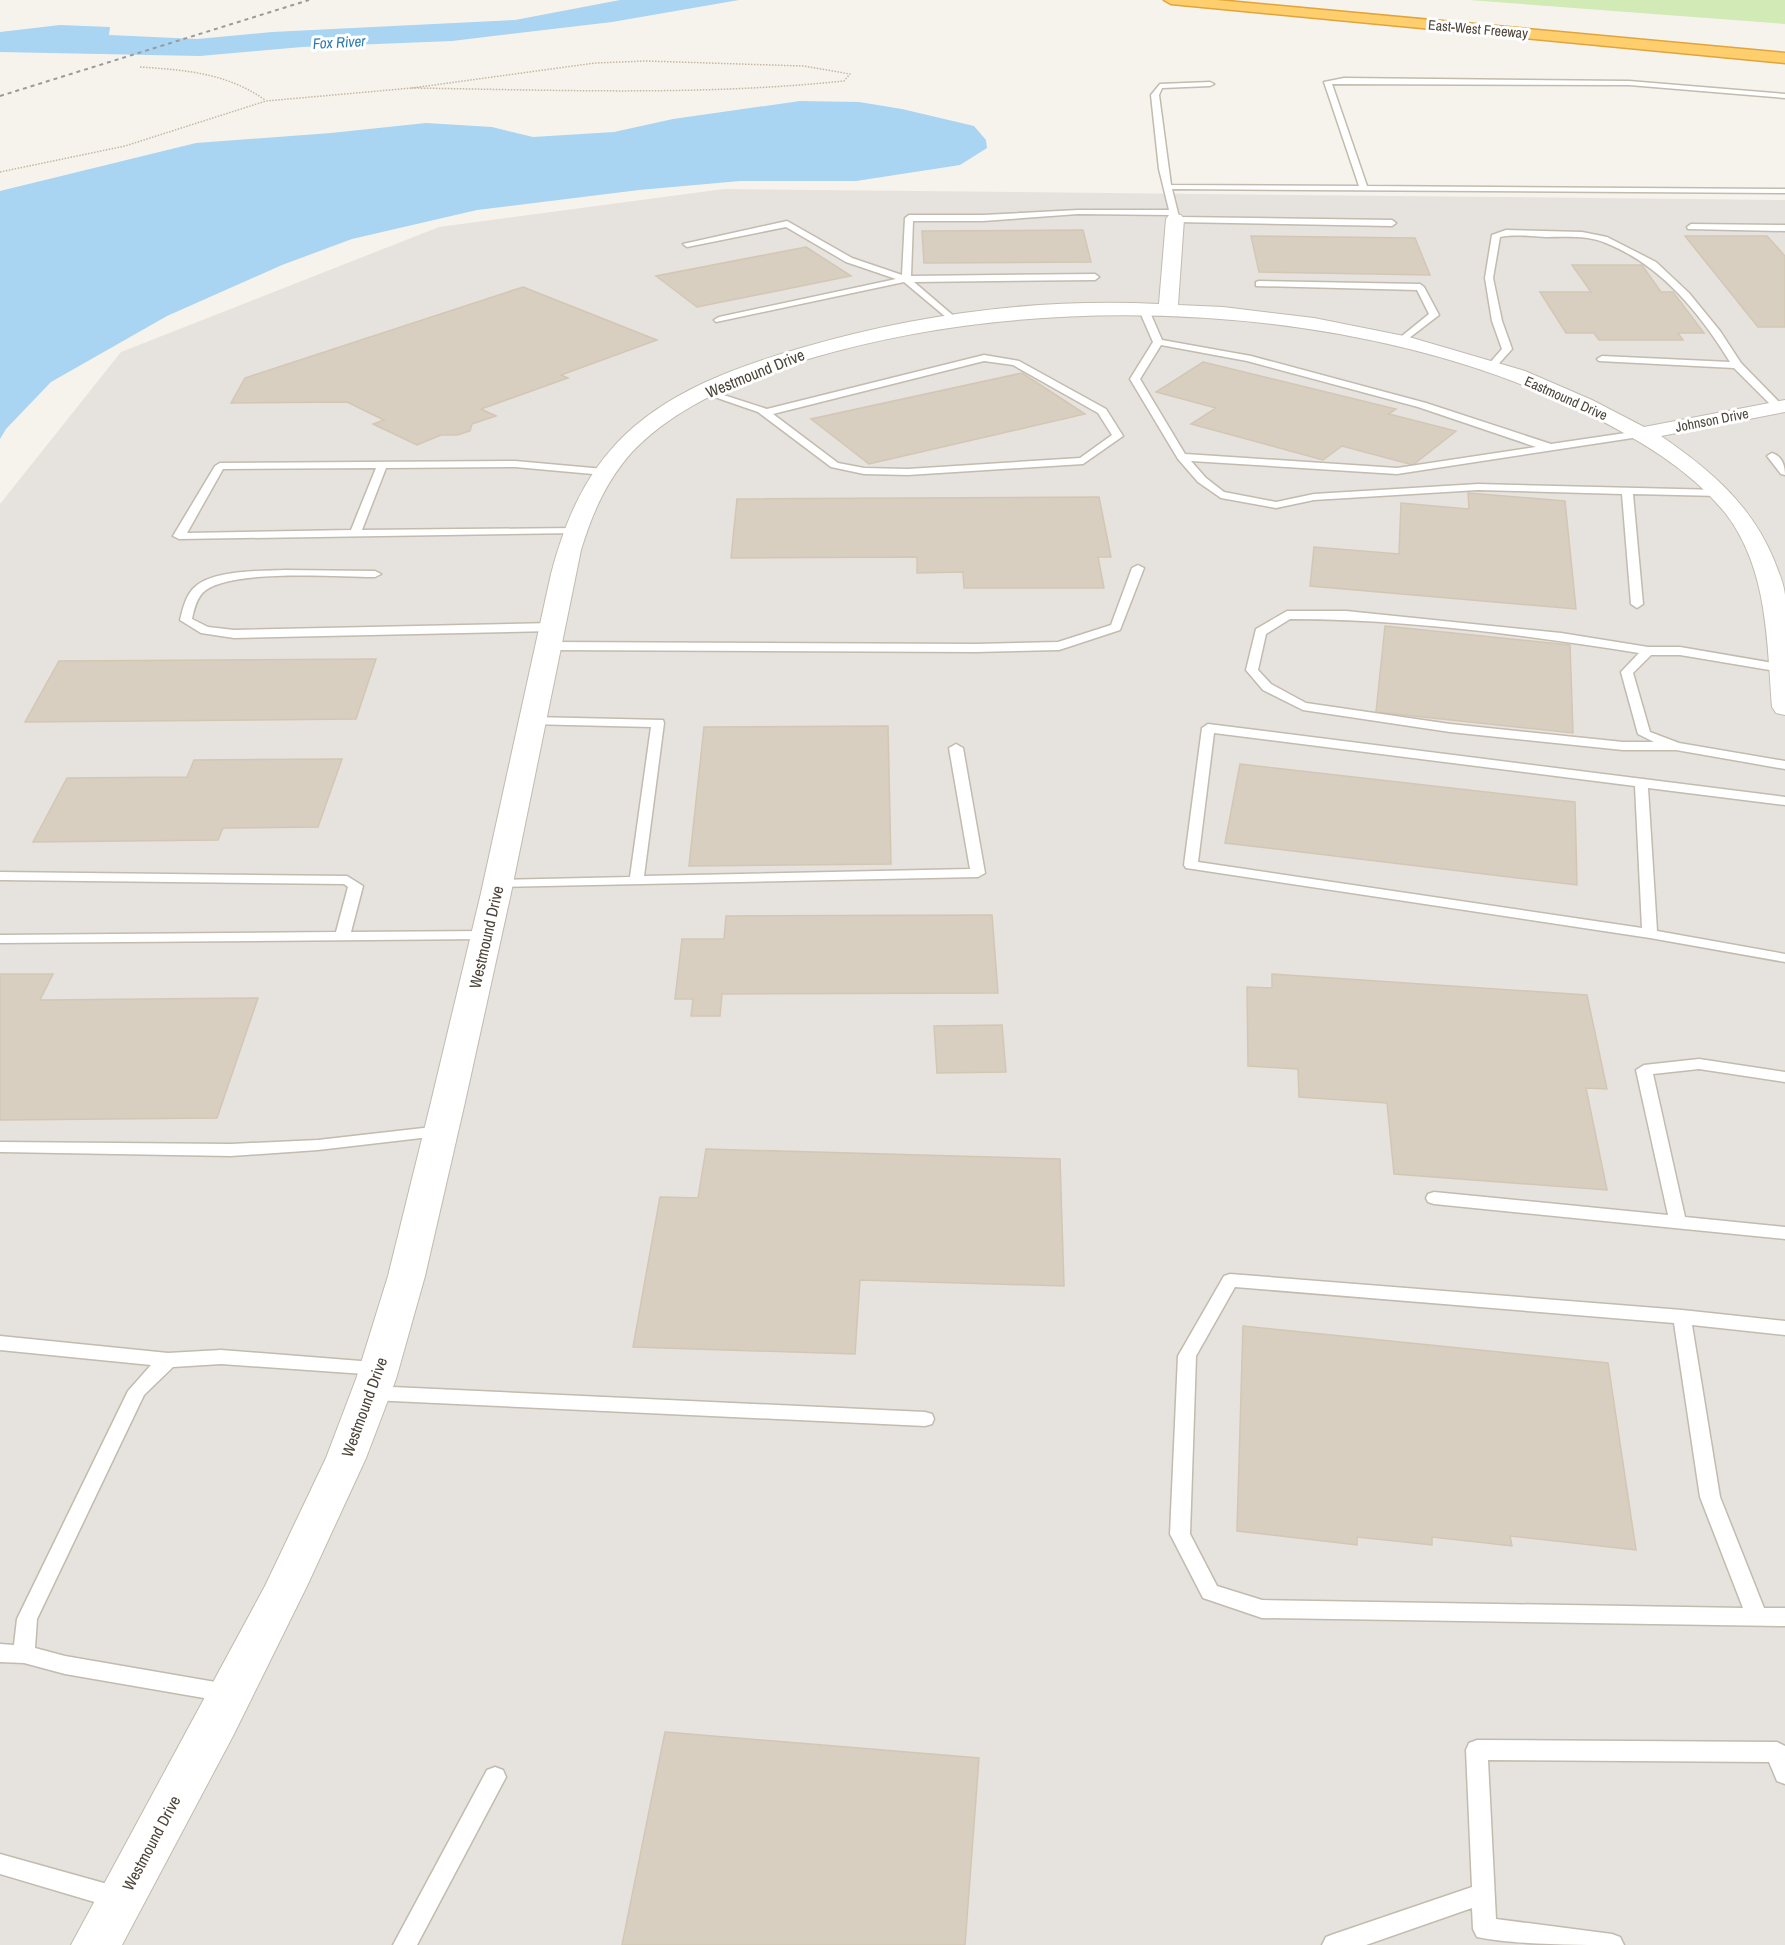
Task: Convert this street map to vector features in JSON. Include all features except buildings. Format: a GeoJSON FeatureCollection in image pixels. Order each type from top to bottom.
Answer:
{"type":"FeatureCollection","features":[{"type":"Feature","properties":{"kind":"highway","name":"East-West Freeway"},"geometry":{"type":"LineString","coordinates":[[1171,0],[1785,58]]}},
{"type":"Feature","properties":{"kind":"highway","name":"East-West Freeway"},"geometry":{"type":"LineString","coordinates":[[1306,0],[1785,44]]}},
{"type":"Feature","properties":{"kind":"street"},"geometry":{"type":"LineString","coordinates":[[1156,311],[1174,216]]}},
{"type":"Feature","properties":{"kind":"street","name":"Westmound Drive"},"geometry":{"type":"LineString","coordinates":[[96,1945],[231,1694],[313,1533],[375,1381],[418,1233],[498,884],[550,637],[575,531],[588,496],[621,452],[643,431],[687,400],[738,376],[808,351],[954,320],[1049,312],[1156,311]]}},
{"type":"Feature","properties":{"kind":"street","name":"Eastmound Drive"},"geometry":{"type":"LineString","coordinates":[[1156,311],[1284,320],[1400,342],[1491,367],[1549,388],[1639,434],[1701,476],[1720,493],[1736,511],[1777,581],[1785,707]]}},
{"type":"Feature","properties":{"kind":"street","name":"Johnson Drive"},"geometry":{"type":"LineString","coordinates":[[1639,434],[1782,407]]}},
{"type":"Feature","properties":{"kind":"lane"},"geometry":{"type":"LineString","coordinates":[[1364,188],[1328,82],[1344,80],[1629,83],[1785,96]]}},
{"type":"Feature","properties":{"kind":"lane"},"geometry":{"type":"LineString","coordinates":[[1174,216],[1163,169],[1155,95],[1160,86],[1210,84]]}},
{"type":"Feature","properties":{"kind":"lane"},"geometry":{"type":"LineString","coordinates":[[1167,188],[1785,191]]}},
{"type":"Feature","properties":{"kind":"lane"},"geometry":{"type":"LineString","coordinates":[[906,279],[909,218],[982,218],[1078,212],[1392,223]]}},
{"type":"Feature","properties":{"kind":"lane"},"geometry":{"type":"LineString","coordinates":[[687,244],[788,224],[849,260],[906,279],[954,320]]}},
{"type":"Feature","properties":{"kind":"lane"},"geometry":{"type":"LineString","coordinates":[[1691,227],[1785,228]]}},
{"type":"Feature","properties":{"kind":"lane"},"geometry":{"type":"LineString","coordinates":[[1491,367],[1507,349],[1497,321],[1489,278],[1496,235],[1506,233],[1582,235],[1607,240],[1632,251],[1653,264],[1686,295],[1717,333],[1737,365],[1782,407]]}},
{"type":"Feature","properties":{"kind":"lane"},"geometry":{"type":"LineString","coordinates":[[719,320],[906,279],[1095,277]]}},
{"type":"Feature","properties":{"kind":"lane"},"geometry":{"type":"LineString","coordinates":[[1259,284],[1420,287],[1434,315],[1400,342]]}},
{"type":"Feature","properties":{"kind":"lane"},"geometry":{"type":"LineString","coordinates":[[1156,311],[1158,342],[1135,380],[1182,458],[1202,480],[1221,495],[1276,505],[1314,497],[1478,487],[1720,493]]}},
{"type":"Feature","properties":{"kind":"lane"},"geometry":{"type":"LineString","coordinates":[[1158,342],[1248,358],[1422,405],[1551,448]]}},
{"type":"Feature","properties":{"kind":"lane"},"geometry":{"type":"LineString","coordinates":[[705,392],[765,413],[835,465],[864,471],[908,472],[1083,461],[1118,436],[1102,411],[1016,363],[984,358],[765,413]]}},
{"type":"Feature","properties":{"kind":"lane"},"geometry":{"type":"LineString","coordinates":[[1602,359],[1737,365]]}},
{"type":"Feature","properties":{"kind":"lane"},"geometry":{"type":"LineString","coordinates":[[1182,458],[1397,471],[1639,434]]}},
{"type":"Feature","properties":{"kind":"lane"},"geometry":{"type":"LineString","coordinates":[[1772,456],[1785,472]]}},
{"type":"Feature","properties":{"kind":"lane"},"geometry":{"type":"LineString","coordinates":[[575,531],[178,536],[220,466],[515,464],[604,472]]}},
{"type":"Feature","properties":{"kind":"lane"},"geometry":{"type":"LineString","coordinates":[[354,534],[382,465]]}},
{"type":"Feature","properties":{"kind":"lane"},"geometry":{"type":"LineString","coordinates":[[1627,490],[1637,604]]}},
{"type":"Feature","properties":{"kind":"lane"},"geometry":{"type":"LineString","coordinates":[[375,574],[258,574],[228,578],[202,587],[189,604],[186,620],[205,630],[234,634],[550,637],[975,648],[1059,646],[1116,627],[1138,568]]}},
{"type":"Feature","properties":{"kind":"lane"},"geometry":{"type":"LineString","coordinates":[[1781,668],[1680,651],[1648,651],[1561,638],[1346,615],[1287,615],[1260,632],[1252,670],[1267,687],[1303,706],[1450,728],[1623,746],[1676,746],[1785,765]]}},
{"type":"Feature","properties":{"kind":"lane"},"geometry":{"type":"LineString","coordinates":[[1648,651],[1627,672],[1644,734],[1676,746]]}},
{"type":"Feature","properties":{"kind":"lane"},"geometry":{"type":"LineString","coordinates":[[532,721],[658,723],[636,881]]}},
{"type":"Feature","properties":{"kind":"lane"},"geometry":{"type":"LineString","coordinates":[[1785,801],[1208,728],[1191,865],[1650,934],[1785,958]]}},
{"type":"Feature","properties":{"kind":"lane"},"geometry":{"type":"LineString","coordinates":[[498,884],[978,873],[956,748]]}},
{"type":"Feature","properties":{"kind":"lane"},"geometry":{"type":"LineString","coordinates":[[1641,782],[1650,934]]}},
{"type":"Feature","properties":{"kind":"lane"},"geometry":{"type":"LineString","coordinates":[[0,876],[347,880],[356,886],[342,937]]}},
{"type":"Feature","properties":{"kind":"lane"},"geometry":{"type":"LineString","coordinates":[[0,939],[486,935]]}},
{"type":"Feature","properties":{"kind":"lane"},"geometry":{"type":"LineString","coordinates":[[1678,1223],[1644,1070],[1699,1064],[1785,1077]]}},
{"type":"Feature","properties":{"kind":"lane"},"geometry":{"type":"LineString","coordinates":[[0,1148],[231,1150],[318,1145],[441,1131]]}},
{"type":"Feature","properties":{"kind":"lane"},"geometry":{"type":"LineString","coordinates":[[1434,1198],[1785,1233]]}},
{"type":"Feature","properties":{"kind":"lane"},"geometry":{"type":"LineString","coordinates":[[1785,1328],[1682,1317],[1230,1280],[1187,1356],[1180,1534],[1210,1592],[1262,1609],[1785,1617]]}},
{"type":"Feature","properties":{"kind":"lane"},"geometry":{"type":"LineString","coordinates":[[1682,1317],[1710,1497],[1757,1617]]}},
{"type":"Feature","properties":{"kind":"lane"},"geometry":{"type":"LineString","coordinates":[[0,1343],[168,1360],[221,1357],[375,1381],[925,1419]]}},
{"type":"Feature","properties":{"kind":"lane"},"geometry":{"type":"LineString","coordinates":[[24,1654],[27,1619],[137,1391],[168,1360]]}},
{"type":"Feature","properties":{"kind":"lane"},"geometry":{"type":"LineString","coordinates":[[0,1653],[24,1654],[65,1665],[231,1694]]}},
{"type":"Feature","properties":{"kind":"lane"},"geometry":{"type":"LineString","coordinates":[[1612,1945],[1485,1929],[1477,1750],[1781,1752],[1785,1774]]}},
{"type":"Feature","properties":{"kind":"lane"},"geometry":{"type":"LineString","coordinates":[[405,1945],[495,1777]]}},
{"type":"Feature","properties":{"kind":"lane"},"geometry":{"type":"LineString","coordinates":[[0,1864],[121,1899]]}},
{"type":"Feature","properties":{"kind":"lane"},"geometry":{"type":"LineString","coordinates":[[1334,1945],[1482,1893]]}},
{"type":"Feature","properties":{"kind":"path"},"geometry":{"type":"LineString","coordinates":[[0,172],[125,146],[266,101],[412,88],[595,63],[646,61],[803,66],[850,74],[844,81],[796,86],[651,92],[412,88]]}},
{"type":"Feature","properties":{"kind":"path"},"geometry":{"type":"LineString","coordinates":[[140,67],[216,76],[253,90],[266,101]]}},
{"type":"Feature","properties":{"kind":"shaded area"},"geometry":{"type":"Polygon","coordinates":[[[724,189],[1785,200],[1785,1945],[0,1945],[0,504],[121,352],[439,227],[724,189]]]}},
{"type":"Feature","properties":{"kind":"green space"},"geometry":{"type":"Polygon","coordinates":[[[1469,0],[1785,0],[1785,24],[1469,0]]]}},
{"type":"Feature","properties":{"kind":"water","name":"Fox River"},"geometry":{"type":"Polygon","coordinates":[[[620,0],[739,0],[612,22],[452,41],[302,47],[200,56],[0,52],[0,32],[60,25],[110,27],[109,35],[197,39],[272,32],[515,20],[620,0]]]}},
{"type":"Feature","properties":{"kind":"water"},"geometry":{"type":"Polygon","coordinates":[[[800,101],[859,102],[902,109],[974,126],[986,140],[987,148],[960,165],[856,181],[740,181],[639,190],[477,210],[352,239],[282,265],[167,316],[51,382],[6,429],[0,439],[0,191],[196,143],[426,123],[492,127],[533,137],[614,132],[673,119],[800,101]]]}},
{"type":"Feature","properties":{"kind":"railway"},"geometry":{"type":"LineString","coordinates":[[0,96],[309,0]]}}]}
